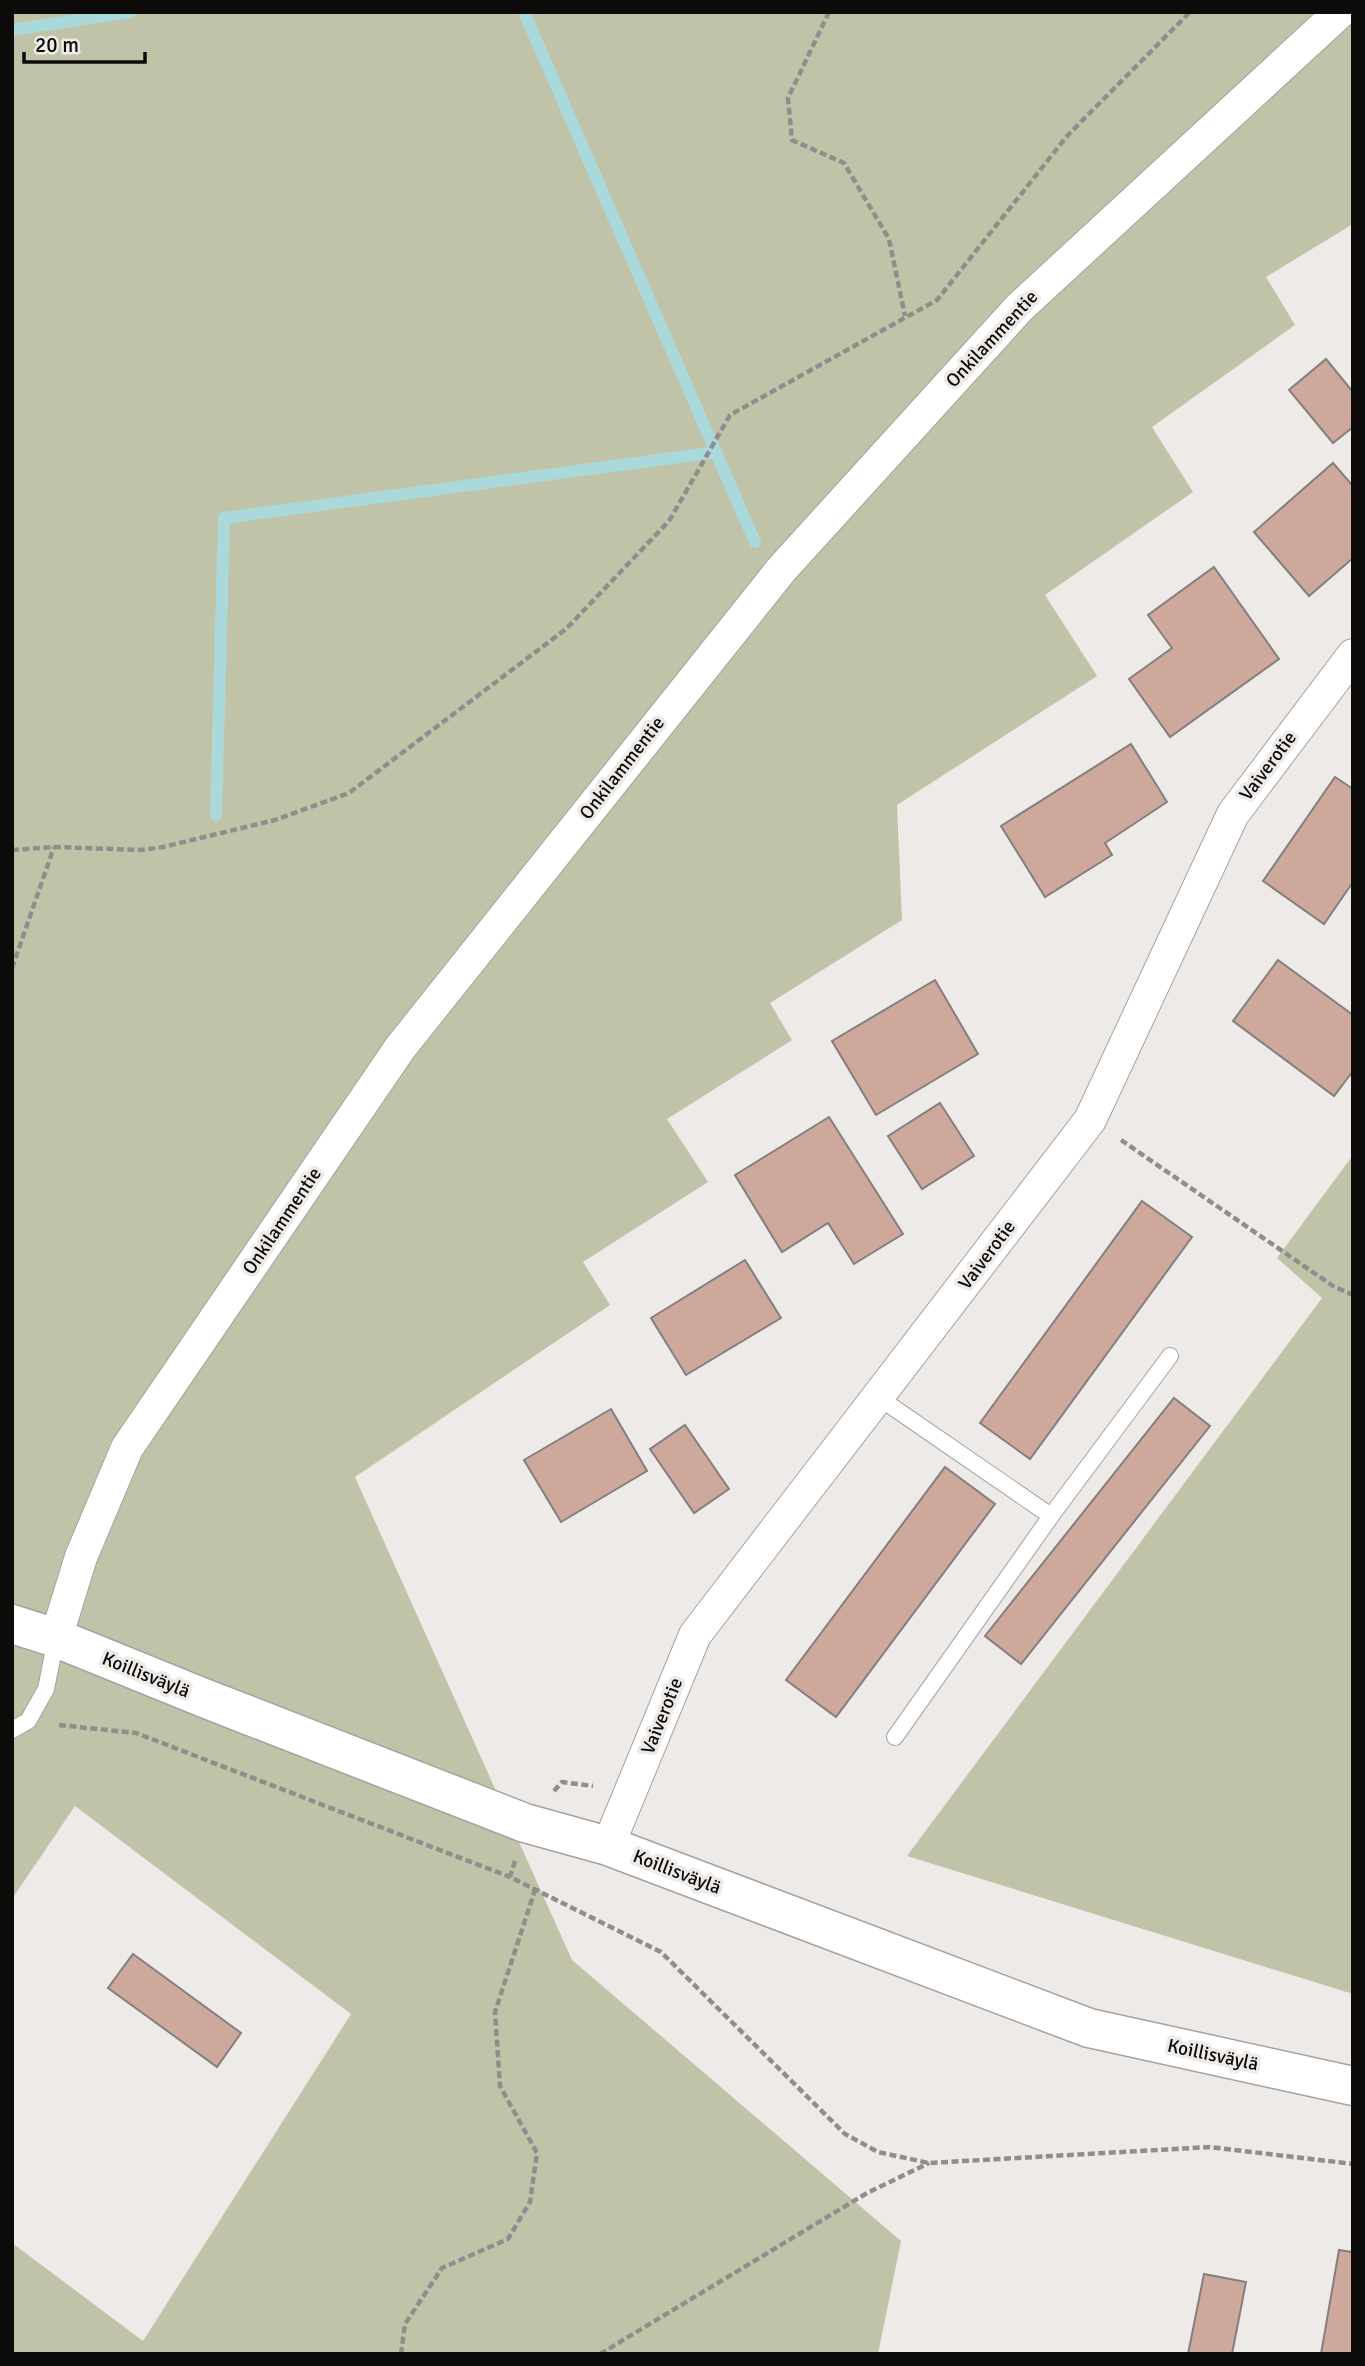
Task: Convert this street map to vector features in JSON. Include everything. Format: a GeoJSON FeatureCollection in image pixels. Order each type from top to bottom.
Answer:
{"type":"FeatureCollection","features":[{"type":"Feature","properties":{"kind":"street","name":"Onkilammentie"},"geometry":{"type":"LineString","coordinates":[[56,1638],[81,1557],[127,1448],[400,1048],[780,570],[1020,308],[1340,12]]}},
{"type":"Feature","properties":{"kind":"street","name":"Vaiverotie"},"geometry":{"type":"LineString","coordinates":[[608,1846],[695,1635],[1090,1120],[1233,814],[1353,655]]}},
{"type":"Feature","properties":{"kind":"street","name":"Koillisväylä"},"geometry":{"type":"LineString","coordinates":[[12,1624],[56,1638],[526,1823],[608,1846],[1089,2028],[1353,2086]]}},
{"type":"Feature","properties":{"kind":"lane"},"geometry":{"type":"LineString","coordinates":[[895,1737],[1051,1516],[1170,1356]]}},
{"type":"Feature","properties":{"kind":"lane"},"geometry":{"type":"LineString","coordinates":[[878,1397],[1051,1516]]}},
{"type":"Feature","properties":{"kind":"lane"},"geometry":{"type":"LineString","coordinates":[[12,1730],[28,1721],[46,1689],[56,1638]]}},
{"type":"Feature","properties":{"kind":"path"},"geometry":{"type":"LineString","coordinates":[[829,12],[788,97],[792,140],[844,163],[889,239],[905,316]]}},
{"type":"Feature","properties":{"kind":"path"},"geometry":{"type":"LineString","coordinates":[[12,850],[54,847],[142,850],[163,847],[275,820],[349,793],[566,629],[669,521],[730,415],[937,300],[1068,135],[1190,12]]}},
{"type":"Feature","properties":{"kind":"path"},"geometry":{"type":"LineString","coordinates":[[12,968],[54,847]]}},
{"type":"Feature","properties":{"kind":"path"},"geometry":{"type":"LineString","coordinates":[[1090,1120],[1333,1286],[1353,1295]]}},
{"type":"Feature","properties":{"kind":"path"},"geometry":{"type":"LineString","coordinates":[[28,1721],[136,1733],[510,1877],[661,1952],[845,2133],[878,2152],[929,2163],[1210,2147],[1353,2164]]}},
{"type":"Feature","properties":{"kind":"path"},"geometry":{"type":"LineString","coordinates":[[510,1877],[526,1823],[562,1782],[631,1792]]}},
{"type":"Feature","properties":{"kind":"path"},"geometry":{"type":"LineString","coordinates":[[401,2354],[405,2324],[442,2268],[508,2239],[530,2202],[537,2153],[500,2086],[495,2012],[535,1890]]}},
{"type":"Feature","properties":{"kind":"path"},"geometry":{"type":"LineString","coordinates":[[600,2354],[867,2193],[929,2163]]}},
{"type":"Feature","properties":{"kind":"green space"},"geometry":{"type":"Polygon","coordinates":[[[12,12],[1353,12],[1353,224],[1266,277],[1295,325],[1152,427],[1193,492],[1045,595],[1097,676],[897,805],[902,920],[770,1003],[792,1040],[667,1119],[708,1182],[583,1262],[610,1305],[355,1477],[572,1960],[901,2241],[878,2354],[12,2354],[12,2243],[143,2341],[351,2014],[75,1806],[12,1899],[12,12]]]}},
{"type":"Feature","properties":{"kind":"green space"},"geometry":{"type":"Polygon","coordinates":[[[1353,1155],[1353,1994],[907,1856],[1322,1298],[1277,1258],[1353,1155]]]}},
{"type":"Feature","properties":{"kind":"building"},"geometry":{"type":"Polygon","coordinates":[[[1326,359],[1353,392],[1353,427],[1333,443],[1289,390],[1326,359]]]}},
{"type":"Feature","properties":{"kind":"building"},"geometry":{"type":"Polygon","coordinates":[[[1333,463],[1353,486],[1353,558],[1309,596],[1254,532],[1333,463]]]}},
{"type":"Feature","properties":{"kind":"building"},"geometry":{"type":"Polygon","coordinates":[[[1214,567],[1279,659],[1170,737],[1129,679],[1172,648],[1148,615],[1214,567]]]}},
{"type":"Feature","properties":{"kind":"building"},"geometry":{"type":"Polygon","coordinates":[[[1131,744],[1167,802],[1105,843],[1112,855],[1045,897],[1001,826],[1131,744]]]}},
{"type":"Feature","properties":{"kind":"building"},"geometry":{"type":"Polygon","coordinates":[[[1335,777],[1353,789],[1353,882],[1324,924],[1263,881],[1335,777]]]}},
{"type":"Feature","properties":{"kind":"building"},"geometry":{"type":"Polygon","coordinates":[[[1278,960],[1353,1015],[1353,1071],[1334,1096],[1233,1021],[1278,960]]]}},
{"type":"Feature","properties":{"kind":"building"},"geometry":{"type":"Polygon","coordinates":[[[935,980],[978,1054],[876,1115],[832,1041],[935,980]]]}},
{"type":"Feature","properties":{"kind":"building"},"geometry":{"type":"Polygon","coordinates":[[[940,1103],[974,1156],[922,1189],[888,1136],[940,1103]]]}},
{"type":"Feature","properties":{"kind":"building"},"geometry":{"type":"Polygon","coordinates":[[[829,1117],[903,1234],[854,1264],[828,1223],[782,1252],[735,1175],[829,1117]]]}},
{"type":"Feature","properties":{"kind":"building"},"geometry":{"type":"Polygon","coordinates":[[[1142,1201],[1192,1237],[1030,1459],[980,1423],[1142,1201]]]}},
{"type":"Feature","properties":{"kind":"building"},"geometry":{"type":"Polygon","coordinates":[[[745,1260],[781,1318],[686,1375],[651,1318],[745,1260]]]}},
{"type":"Feature","properties":{"kind":"building"},"geometry":{"type":"Polygon","coordinates":[[[1174,1398],[1210,1426],[1021,1664],[985,1636],[1174,1398]]]}},
{"type":"Feature","properties":{"kind":"building"},"geometry":{"type":"Polygon","coordinates":[[[611,1409],[647,1471],[561,1522],[524,1460],[611,1409]]]}},
{"type":"Feature","properties":{"kind":"building"},"geometry":{"type":"Polygon","coordinates":[[[685,1425],[729,1489],[694,1513],[650,1449],[685,1425]]]}},
{"type":"Feature","properties":{"kind":"building"},"geometry":{"type":"Polygon","coordinates":[[[945,1467],[995,1504],[836,1717],[786,1680],[945,1467]]]}},
{"type":"Feature","properties":{"kind":"building"},"geometry":{"type":"Polygon","coordinates":[[[133,1954],[241,2033],[217,2067],[108,1988],[133,1954]]]}},
{"type":"Feature","properties":{"kind":"building"},"geometry":{"type":"Polygon","coordinates":[[[1339,2250],[1353,2252],[1353,2354],[1321,2354],[1339,2250]]]}},
{"type":"Feature","properties":{"kind":"building"},"geometry":{"type":"Polygon","coordinates":[[[1204,2274],[1246,2282],[1232,2354],[1188,2354],[1204,2274]]]}},
{"type":"Feature","properties":{"kind":"waterway"},"geometry":{"type":"LineString","coordinates":[[12,30],[130,12]]}},
{"type":"Feature","properties":{"kind":"waterway"},"geometry":{"type":"LineString","coordinates":[[524,12],[755,542]]}},
{"type":"Feature","properties":{"kind":"waterway"},"geometry":{"type":"LineString","coordinates":[[216,815],[224,518],[717,452]]}}]}
